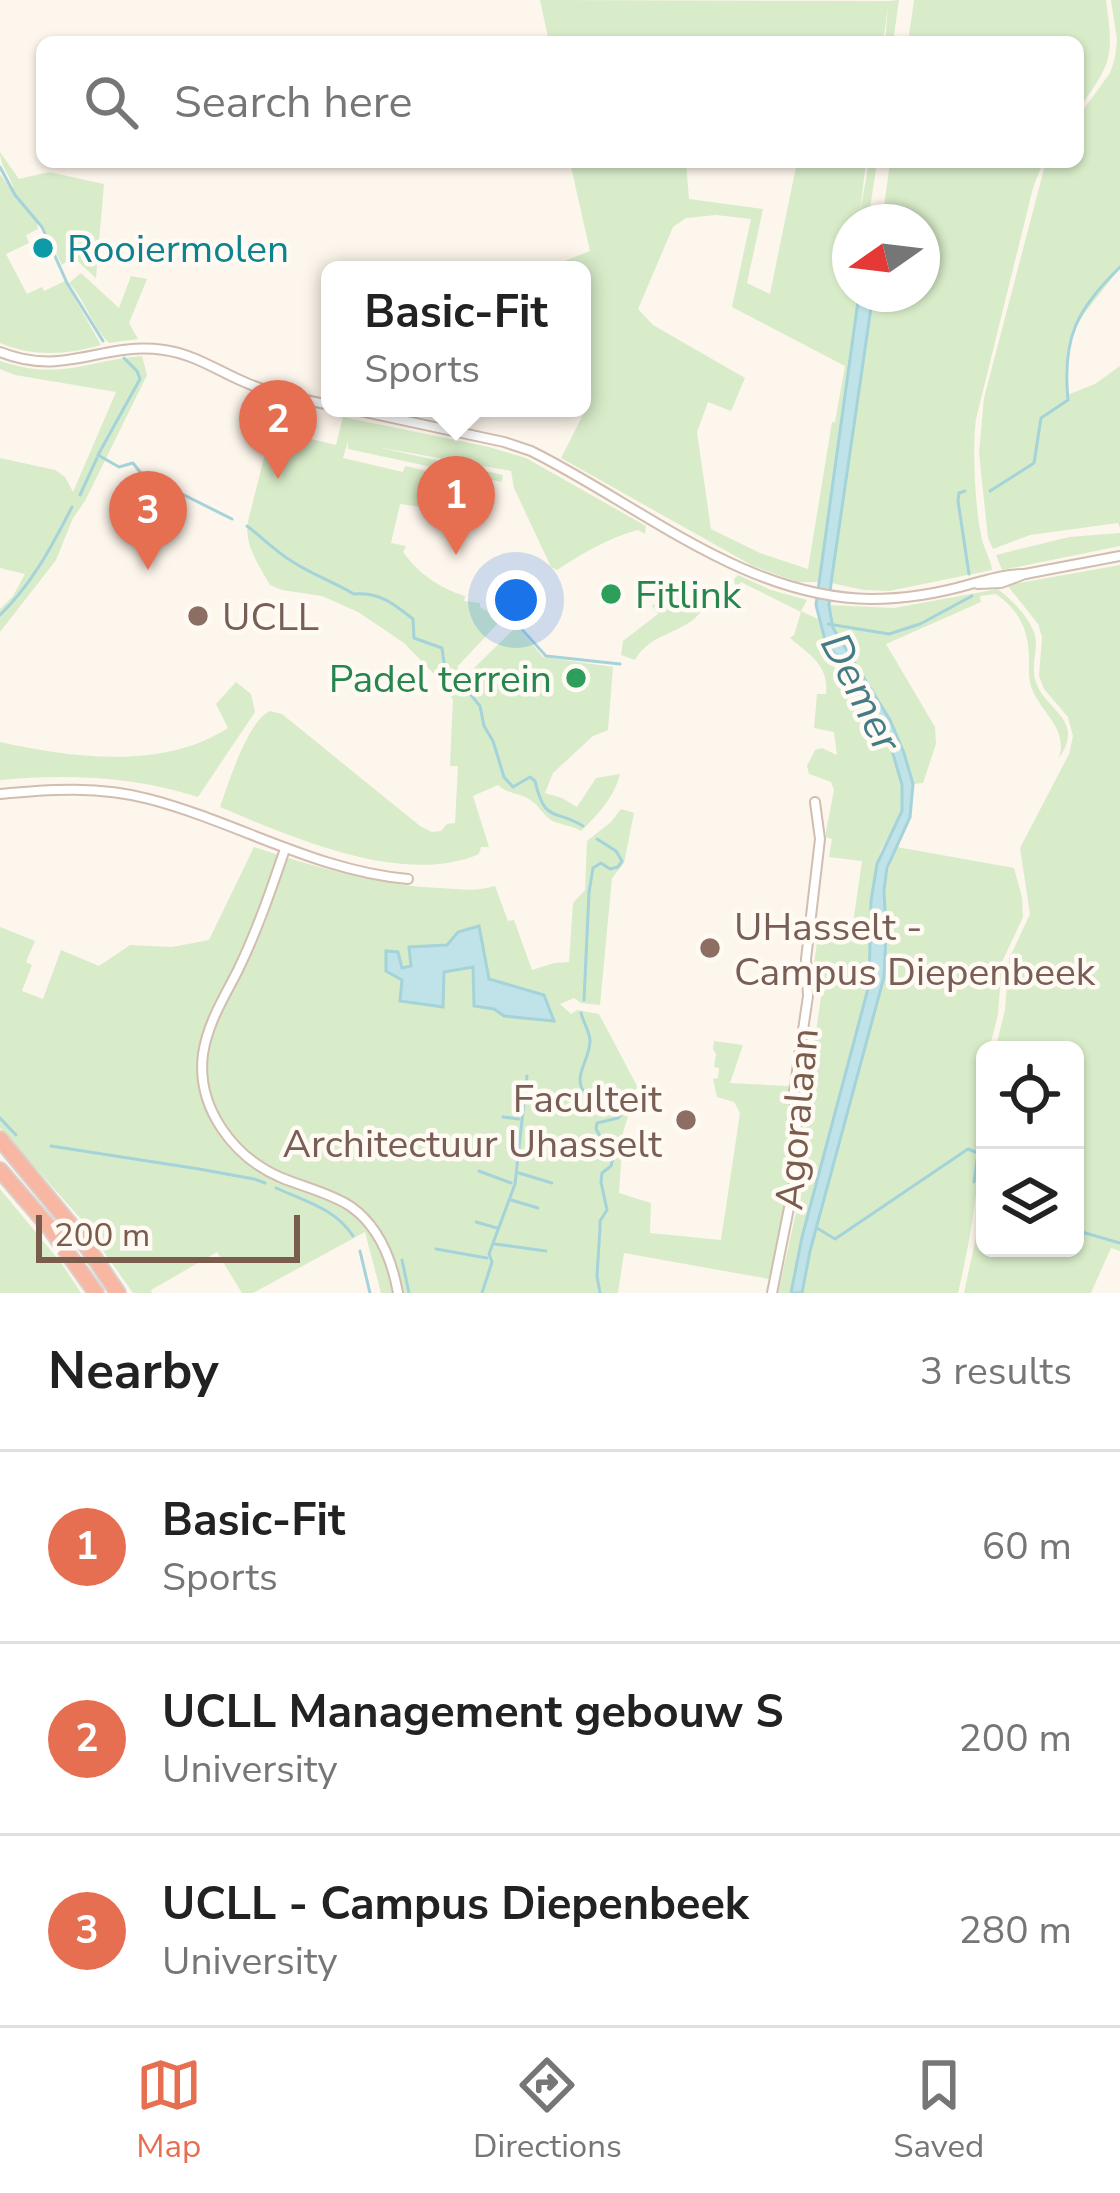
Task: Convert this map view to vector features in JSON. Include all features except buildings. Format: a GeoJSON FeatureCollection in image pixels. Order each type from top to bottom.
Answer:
{"type":"FeatureCollection","features":[{"type":"Feature","properties":{"kind":"highway"},"geometry":{"type":"LineString","coordinates":[[0,1139],[79,1235],[118,1293]]}},
{"type":"Feature","properties":{"kind":"highway"},"geometry":{"type":"LineString","coordinates":[[0,1170],[97,1293]]}},
{"type":"Feature","properties":{"kind":"street"},"geometry":{"type":"LineString","coordinates":[[0,352],[28,361],[61,363],[125,349],[163,350],[197,359],[252,386],[321,403]]}},
{"type":"Feature","properties":{"kind":"street"},"geometry":{"type":"LineString","coordinates":[[387,417],[518,446],[737,566],[778,584],[813,592],[891,598],[1000,583],[1120,556]]}},
{"type":"Feature","properties":{"kind":"street"},"geometry":{"type":"LineString","coordinates":[[0,794],[76,789],[142,797],[285,849],[361,872],[408,879]]}},
{"type":"Feature","properties":{"kind":"street","name":"Agoralaan"},"geometry":{"type":"LineString","coordinates":[[772,1293],[798,1144],[794,1083],[808,996],[806,959],[820,839],[815,802]]}},
{"type":"Feature","properties":{"kind":"street"},"geometry":{"type":"LineString","coordinates":[[285,849],[245,953],[207,1030],[202,1061],[205,1088],[213,1114],[243,1154],[278,1176],[350,1206],[364,1219],[388,1254],[398,1293]]}},
{"type":"Feature","properties":{"kind":"green space"},"geometry":{"type":"Polygon","coordinates":[[[540,0],[899,0],[894,36],[886,36],[888,7],[884,36],[548,36],[540,0]]]}},
{"type":"Feature","properties":{"kind":"green space"},"geometry":{"type":"Polygon","coordinates":[[[914,0],[1106,0],[1110,48],[1098,81],[1084,101],[1084,36],[909,36],[914,0]]]}},
{"type":"Feature","properties":{"kind":"green space"},"geometry":{"type":"Polygon","coordinates":[[[1111,0],[1120,0],[1120,268],[1074,330],[1067,351],[1067,395],[1095,384],[1120,366],[1120,528],[1118,523],[1030,535],[993,549],[979,453],[984,398],[1044,169],[1084,168],[1084,109],[1110,73],[1117,40],[1111,0]]]}},
{"type":"Feature","properties":{"kind":"green space"},"geometry":{"type":"Polygon","coordinates":[[[0,152],[19,179],[49,172],[104,184],[96,278],[73,257],[62,265],[41,223],[26,235],[29,243],[6,254],[27,294],[65,281],[101,345],[50,353],[0,343],[0,174],[14,193],[0,152]]]}},
{"type":"Feature","properties":{"kind":"green space"},"geometry":{"type":"Polygon","coordinates":[[[571,168],[686,168],[689,199],[763,209],[747,283],[770,294],[796,168],[865,168],[861,204],[832,204],[832,312],[857,312],[820,582],[797,582],[753,566],[561,458],[582,417],[591,417],[591,261],[565,261],[590,251],[571,168]],[[686,218],[673,227],[638,309],[653,325],[745,378],[731,411],[708,402],[697,432],[711,529],[808,569],[845,366],[732,307],[751,219],[686,218]]]}},
{"type":"Feature","properties":{"kind":"green space"},"geometry":{"type":"Polygon","coordinates":[[[868,168],[876,168],[871,204],[861,204],[868,168]]]}},
{"type":"Feature","properties":{"kind":"green space"},"geometry":{"type":"Polygon","coordinates":[[[889,168],[1041,168],[976,419],[978,516],[992,570],[889,591],[831,583],[870,312],[940,312],[940,204],[884,204],[889,168]]]}},
{"type":"Feature","properties":{"kind":"green space"},"geometry":{"type":"Polygon","coordinates":[[[81,273],[119,308],[131,276],[147,279],[129,323],[138,339],[109,343],[69,283],[81,273]]]}},
{"type":"Feature","properties":{"kind":"green space"},"geometry":{"type":"Polygon","coordinates":[[[142,356],[147,375],[56,560],[0,632],[0,609],[25,574],[0,568],[0,458],[55,470],[73,492],[116,392],[15,375],[0,369],[0,361],[56,370],[142,356]]]}},
{"type":"Feature","properties":{"kind":"green space"},"geometry":{"type":"Polygon","coordinates":[[[278,403],[309,411],[303,437],[336,445],[343,417],[526,458],[646,526],[645,534],[638,530],[616,537],[557,570],[551,567],[514,488],[511,471],[377,447],[503,475],[502,482],[348,449],[348,441],[343,458],[403,472],[405,466],[455,477],[454,481],[438,478],[432,499],[423,498],[421,507],[400,504],[391,543],[406,546],[403,552],[430,579],[502,619],[457,667],[464,678],[517,626],[543,657],[613,667],[608,730],[593,736],[553,773],[545,793],[577,807],[596,778],[620,774],[610,798],[581,831],[551,820],[531,800],[498,785],[473,796],[489,847],[449,863],[416,865],[382,862],[313,844],[220,807],[246,740],[270,711],[282,714],[420,826],[432,832],[455,823],[458,766],[450,766],[453,700],[441,681],[404,643],[358,612],[322,596],[270,585],[253,554],[248,521],[278,403]]]}},
{"type":"Feature","properties":{"kind":"green space"},"geometry":{"type":"Polygon","coordinates":[[[1120,533],[1120,546],[1002,570],[996,555],[1069,537],[1120,533]]]}},
{"type":"Feature","properties":{"kind":"green space"},"geometry":{"type":"Polygon","coordinates":[[[1120,565],[1120,1251],[1111,1248],[1091,1293],[964,1293],[976,1237],[976,1257],[1084,1257],[1084,1041],[997,1041],[1009,959],[1030,914],[1020,848],[1069,754],[1073,736],[1068,717],[1039,676],[1042,637],[1038,624],[1007,585],[1120,565]]]}},
{"type":"Feature","properties":{"kind":"green space"},"geometry":{"type":"Polygon","coordinates":[[[738,575],[807,600],[801,611],[818,619],[826,644],[884,725],[902,785],[902,812],[877,864],[869,985],[791,1293],[778,1293],[801,1190],[799,1094],[812,1059],[821,997],[813,972],[820,920],[853,923],[862,861],[829,857],[832,839],[825,837],[834,790],[831,782],[809,774],[807,766],[815,750],[837,755],[834,732],[814,728],[817,694],[826,694],[824,675],[817,662],[790,638],[801,612],[741,582],[735,585],[738,575]]]}},
{"type":"Feature","properties":{"kind":"green space"},"geometry":{"type":"Polygon","coordinates":[[[667,589],[702,610],[687,624],[650,643],[635,660],[621,655],[623,641],[658,614],[652,606],[667,589]]]}},
{"type":"Feature","properties":{"kind":"green space"},"geometry":{"type":"Polygon","coordinates":[[[998,589],[1032,628],[1035,677],[1066,724],[1066,745],[1059,758],[1057,730],[1031,685],[1022,622],[996,594],[980,596],[981,602],[886,644],[935,727],[936,744],[923,783],[913,784],[895,730],[845,652],[829,605],[894,608],[998,589]]]}},
{"type":"Feature","properties":{"kind":"green space"},"geometry":{"type":"Polygon","coordinates":[[[236,682],[251,694],[255,712],[198,797],[100,778],[0,780],[0,742],[117,757],[175,750],[203,741],[228,728],[216,704],[236,682]]]}},
{"type":"Feature","properties":{"kind":"green space"},"geometry":{"type":"Polygon","coordinates":[[[621,809],[634,813],[624,863],[612,878],[600,1005],[574,998],[560,1004],[571,1014],[577,1010],[599,1014],[637,1086],[623,1133],[619,1193],[651,1203],[650,1233],[721,1240],[740,1113],[734,1102],[717,1097],[713,1079],[718,1078],[719,1068],[714,1067],[713,1049],[714,1041],[743,1045],[730,1083],[788,1086],[793,1165],[769,1279],[624,1253],[618,1293],[381,1293],[365,1232],[253,1293],[242,1293],[217,1252],[152,1293],[133,1293],[80,1218],[0,1128],[0,927],[35,941],[22,991],[43,999],[61,950],[99,966],[130,945],[172,947],[209,940],[254,847],[391,883],[467,890],[495,886],[508,921],[514,920],[532,970],[569,962],[573,903],[585,890],[587,841],[621,809]],[[479,927],[458,932],[448,945],[409,947],[412,966],[402,968],[398,953],[400,1001],[444,972],[474,967],[475,1006],[494,1009],[544,995],[488,979],[479,927]]]}},
{"type":"Feature","properties":{"kind":"green space"},"geometry":{"type":"Polygon","coordinates":[[[897,847],[1014,868],[1022,897],[1023,917],[1002,962],[991,1041],[976,1041],[976,1192],[965,1263],[958,1293],[803,1293],[810,1251],[884,977],[885,894],[897,847]]]}},
{"type":"Feature","properties":{"kind":"green space"},"geometry":{"type":"Polygon","coordinates":[[[0,1189],[62,1264],[81,1293],[0,1293],[0,1189]]]}},
{"type":"Feature","properties":{"kind":"water","name":"Demer"},"geometry":{"type":"Polygon","coordinates":[[[857,312],[870,312],[829,606],[833,628],[890,720],[913,784],[910,817],[887,868],[884,977],[802,1293],[791,1293],[869,985],[877,864],[902,811],[902,785],[887,733],[826,644],[816,605],[857,312]]]}},
{"type":"Feature","properties":{"kind":"water"},"geometry":{"type":"Polygon","coordinates":[[[479,926],[489,979],[544,995],[554,1021],[504,1016],[474,1006],[473,967],[444,972],[443,1007],[400,1001],[402,980],[386,971],[386,951],[398,952],[402,968],[411,966],[409,947],[447,945],[458,932],[479,926]]]}},
{"type":"Feature","properties":{"kind":"waterway"},"geometry":{"type":"LineString","coordinates":[[0,167],[15,195],[42,227],[67,283],[103,341]]}},
{"type":"Feature","properties":{"kind":"waterway"},"geometry":{"type":"LineString","coordinates":[[990,491],[1034,463],[1041,418],[1068,400],[1067,359],[1075,327],[1092,298],[1120,267]]}},
{"type":"Feature","properties":{"kind":"waterway"},"geometry":{"type":"LineString","coordinates":[[124,358],[140,379],[98,455],[119,467],[133,463],[147,481],[165,481],[232,519]]}},
{"type":"Feature","properties":{"kind":"waterway"},"geometry":{"type":"LineString","coordinates":[[80,495],[97,458]]}},
{"type":"Feature","properties":{"kind":"waterway"},"geometry":{"type":"LineString","coordinates":[[965,491],[959,493],[958,501],[969,574]]}},
{"type":"Feature","properties":{"kind":"waterway"},"geometry":{"type":"LineString","coordinates":[[0,615],[32,577],[72,507]]}},
{"type":"Feature","properties":{"kind":"waterway"},"geometry":{"type":"LineString","coordinates":[[247,526],[308,571],[354,594],[379,597],[399,608],[413,619],[414,638],[442,648],[449,669]]}},
{"type":"Feature","properties":{"kind":"waterway"},"geometry":{"type":"LineString","coordinates":[[828,624],[889,634],[920,624],[972,596]]}},
{"type":"Feature","properties":{"kind":"waterway"},"geometry":{"type":"LineString","coordinates":[[517,624],[546,656],[620,664]]}},
{"type":"Feature","properties":{"kind":"waterway"},"geometry":{"type":"LineString","coordinates":[[462,684],[480,706],[504,777],[513,787],[530,777],[547,809],[583,826]]}},
{"type":"Feature","properties":{"kind":"waterway"},"geometry":{"type":"LineString","coordinates":[[584,1000],[593,868],[601,863],[610,869],[622,861],[597,839]]}},
{"type":"Feature","properties":{"kind":"waterway"},"geometry":{"type":"LineString","coordinates":[[581,1013],[590,1041],[580,1075],[582,1089],[586,1096],[603,1087],[609,1089],[622,1114],[597,1123],[596,1129],[613,1158],[601,1182],[607,1210],[600,1221],[600,1293]]}},
{"type":"Feature","properties":{"kind":"waterway"},"geometry":{"type":"LineString","coordinates":[[482,1293],[492,1262],[489,1254],[515,1184],[527,1076]]}},
{"type":"Feature","properties":{"kind":"waterway"},"geometry":{"type":"LineString","coordinates":[[503,1117],[519,1119]]}},
{"type":"Feature","properties":{"kind":"waterway"},"geometry":{"type":"LineString","coordinates":[[0,1118],[16,1135]]}},
{"type":"Feature","properties":{"kind":"waterway"},"geometry":{"type":"LineString","coordinates":[[51,1146],[265,1183]]}},
{"type":"Feature","properties":{"kind":"waterway"},"geometry":{"type":"LineString","coordinates":[[817,1228],[835,1239],[968,1149],[978,1153],[974,1182]]}},
{"type":"Feature","properties":{"kind":"waterway"},"geometry":{"type":"LineString","coordinates":[[479,1171],[511,1183]]}},
{"type":"Feature","properties":{"kind":"waterway"},"geometry":{"type":"LineString","coordinates":[[519,1173],[552,1183]]}},
{"type":"Feature","properties":{"kind":"waterway"},"geometry":{"type":"LineString","coordinates":[[276,1188],[329,1212],[353,1236]]}},
{"type":"Feature","properties":{"kind":"waterway"},"geometry":{"type":"LineString","coordinates":[[511,1200],[538,1208]]}},
{"type":"Feature","properties":{"kind":"waterway"},"geometry":{"type":"LineString","coordinates":[[476,1222],[497,1228]]}},
{"type":"Feature","properties":{"kind":"waterway"},"geometry":{"type":"LineString","coordinates":[[1084,1233],[1120,1243]]}},
{"type":"Feature","properties":{"kind":"waterway"},"geometry":{"type":"LineString","coordinates":[[495,1244],[546,1251]]}},
{"type":"Feature","properties":{"kind":"waterway"},"geometry":{"type":"LineString","coordinates":[[436,1249],[487,1258]]}},
{"type":"Feature","properties":{"kind":"waterway"},"geometry":{"type":"LineString","coordinates":[[360,1251],[370,1293]]}},
{"type":"Feature","properties":{"kind":"waterway"},"geometry":{"type":"LineString","coordinates":[[402,1260],[409,1293]]}},
{"type":"Feature","properties":{"kind":"place","name":"Rooiermolen"},"geometry":{"type":"Point","coordinates":[43,248]}},
{"type":"Feature","properties":{"kind":"place","name":"UCLL Management gebouw S"},"geometry":{"type":"Point","coordinates":[278,479]}},
{"type":"Feature","properties":{"kind":"place","name":"Basic-Fit"},"geometry":{"type":"Point","coordinates":[456,555]}},
{"type":"Feature","properties":{"kind":"place","name":"UCLL - Campus Diepenbeek"},"geometry":{"type":"Point","coordinates":[148,570]}},
{"type":"Feature","properties":{"kind":"place","name":"Fitlink"},"geometry":{"type":"Point","coordinates":[611,594]}},
{"type":"Feature","properties":{"kind":"place","name":"UCLL"},"geometry":{"type":"Point","coordinates":[198,616]}},
{"type":"Feature","properties":{"kind":"place","name":"Padel terrein"},"geometry":{"type":"Point","coordinates":[576,678]}},
{"type":"Feature","properties":{"kind":"place","name":"UHasselt - Campus Diepenbeek"},"geometry":{"type":"Point","coordinates":[710,948]}},
{"type":"Feature","properties":{"kind":"place","name":"Faculteit Architectuur Uhasselt"},"geometry":{"type":"Point","coordinates":[686,1120]}}]}
